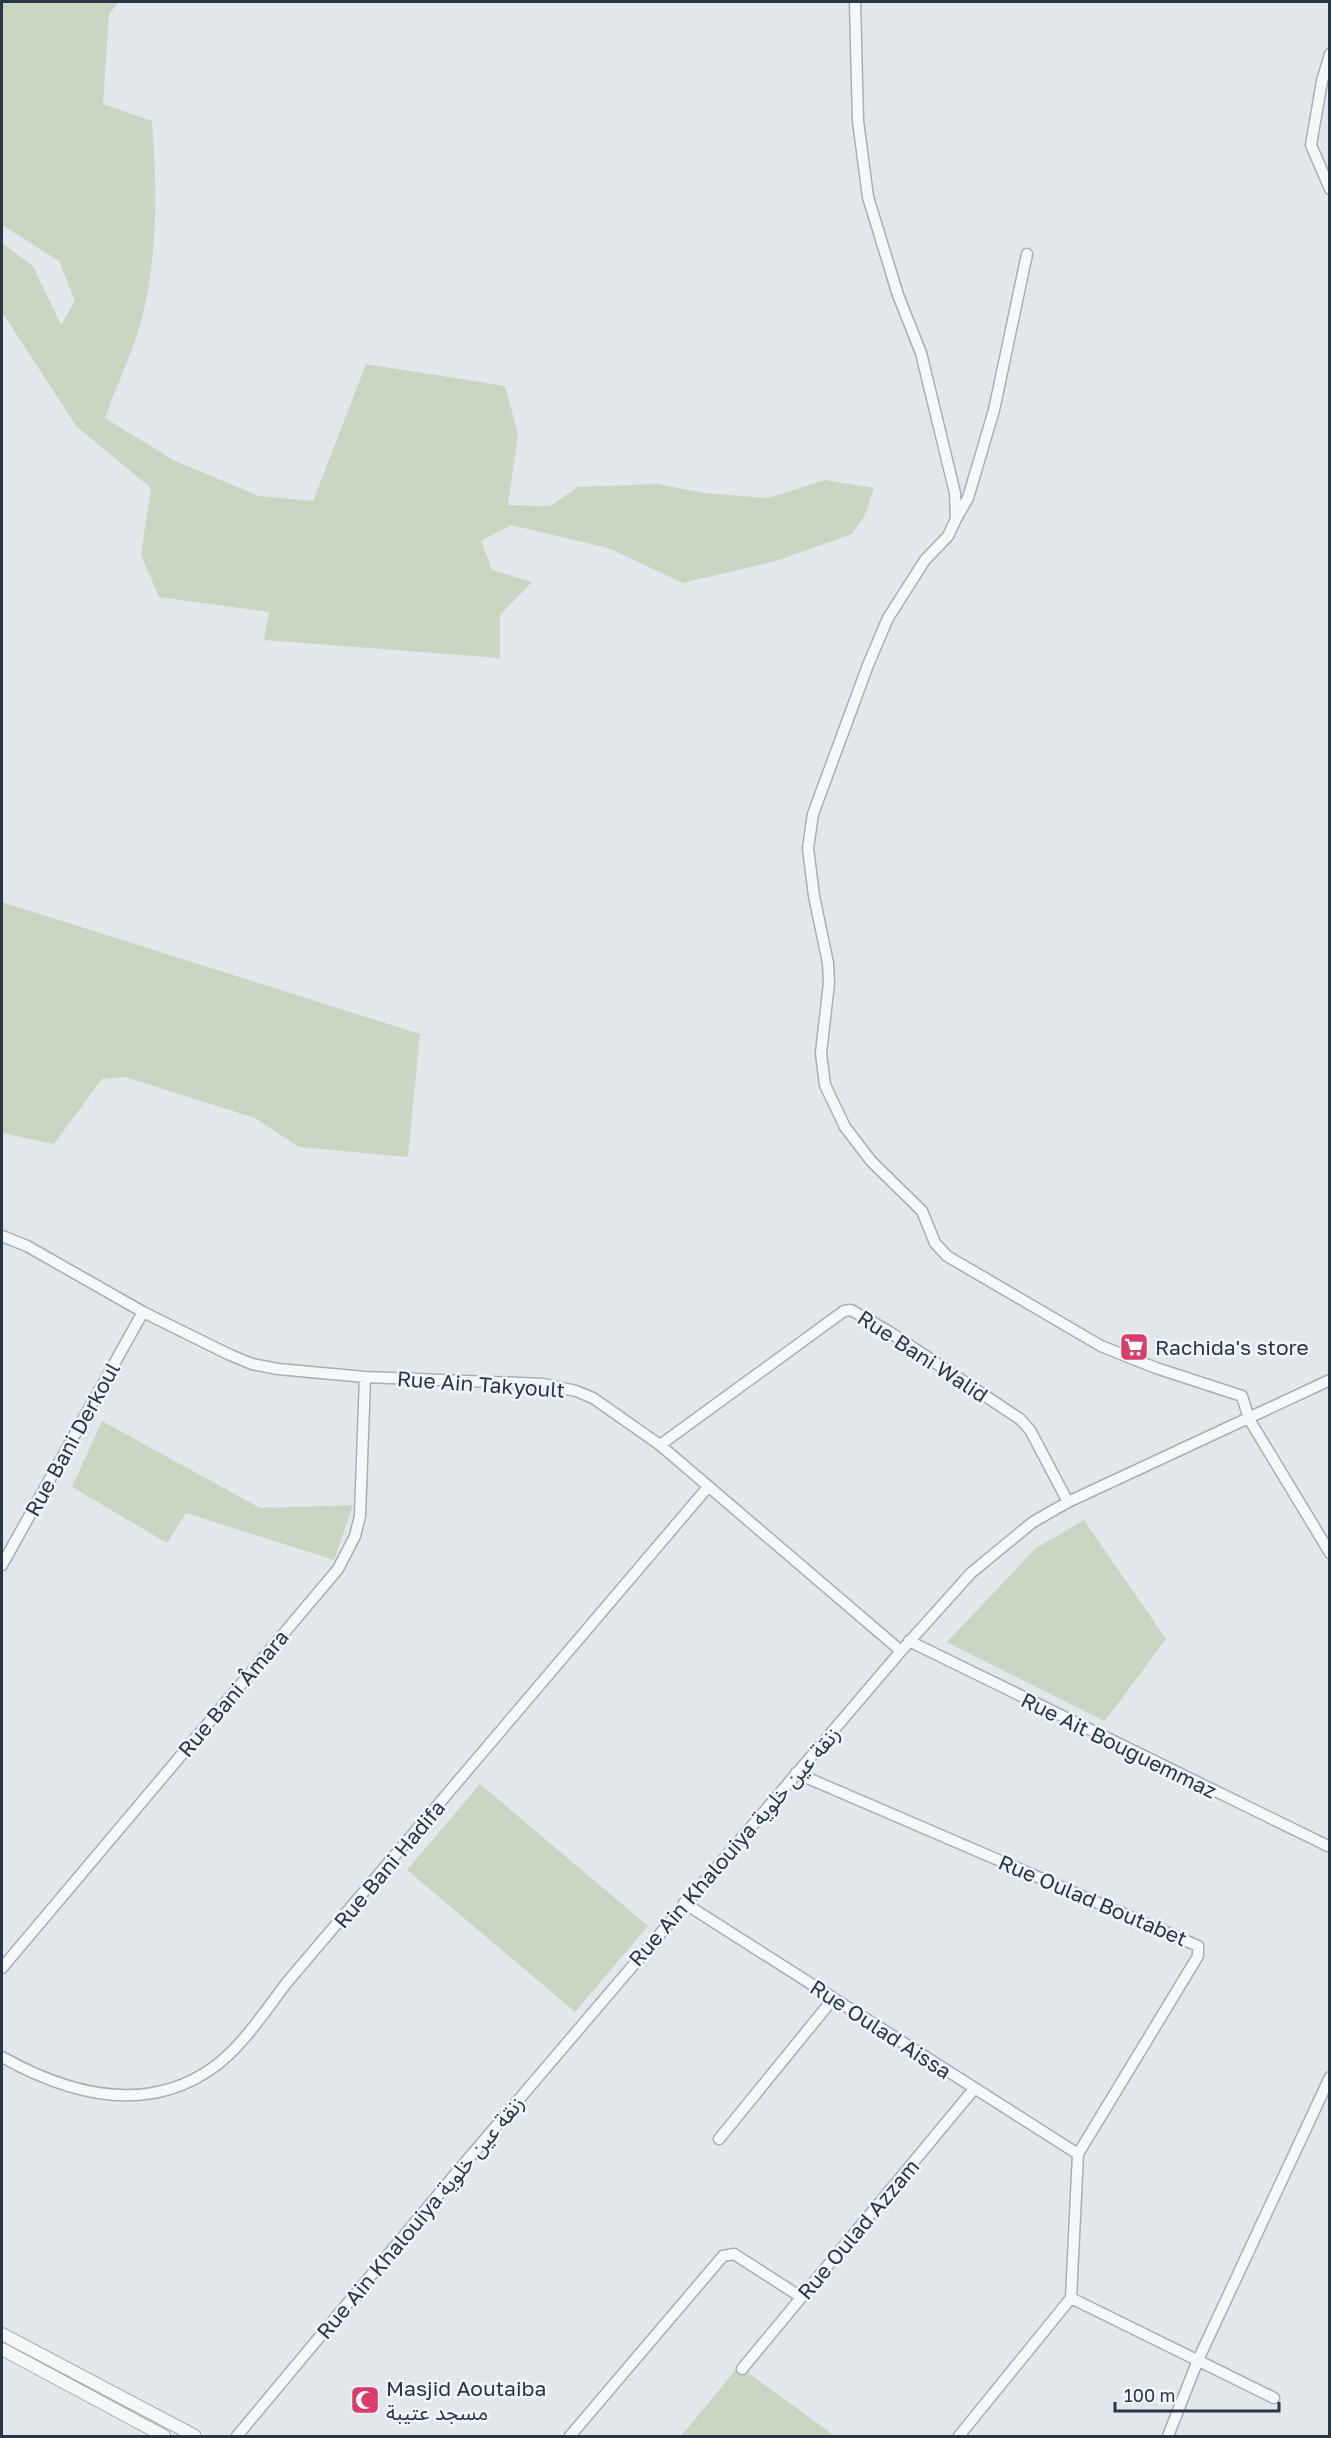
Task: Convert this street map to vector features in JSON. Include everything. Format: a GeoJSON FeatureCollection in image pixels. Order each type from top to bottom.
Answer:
{"type":"FeatureCollection","features":[{"type":"Feature","properties":{"kind":"street"},"geometry":{"type":"LineString","coordinates":[[855,2],[858,121],[868,197],[898,295],[921,352],[955,493],[956,519]]}},
{"type":"Feature","properties":{"kind":"street"},"geometry":{"type":"LineString","coordinates":[[1329,54],[1311,145],[1329,189]]}},
{"type":"Feature","properties":{"kind":"street"},"geometry":{"type":"LineString","coordinates":[[1027,254],[994,410],[971,491],[948,536],[925,560],[888,618],[864,673],[813,814],[808,848],[814,896],[828,963],[828,999],[821,1053],[825,1085],[852,1138],[922,1211],[935,1242],[947,1256],[1101,1346],[1155,1368],[1242,1396],[1249,1419],[1329,1553]]}},
{"type":"Feature","properties":{"kind":"street","name":"Rue Ain Takyoult"},"geometry":{"type":"LineString","coordinates":[[2,1236],[27,1246],[142,1312],[252,1364],[278,1369],[365,1377],[543,1384],[569,1389],[593,1398],[660,1445],[901,1651]]}},
{"type":"Feature","properties":{"kind":"street","name":"Rue Bani Walid"},"geometry":{"type":"LineString","coordinates":[[660,1445],[844,1311],[851,1310],[897,1337],[1020,1419],[1030,1430],[1068,1502]]}},
{"type":"Feature","properties":{"kind":"street","name":"Rue Bani Derkoul"},"geometry":{"type":"LineString","coordinates":[[2,1565],[142,1312]]}},
{"type":"Feature","properties":{"kind":"street","name":"Rue Bani Âmara"},"geometry":{"type":"LineString","coordinates":[[2,1968],[338,1569],[349,1552],[360,1516],[365,1377]]}},
{"type":"Feature","properties":{"kind":"street","name":"Rue Ain Khalouiya زنقة عين خلوية"},"geometry":{"type":"LineString","coordinates":[[237,2436],[684,1904],[909,1641],[971,1573],[1033,1522],[1068,1502],[1329,1380]]}},
{"type":"Feature","properties":{"kind":"street","name":"Rue Bani Hadifa"},"geometry":{"type":"LineString","coordinates":[[2,2057],[47,2080],[77,2090],[105,2095],[132,2096],[164,2090],[190,2081],[214,2067],[240,2042],[708,1487]]}},
{"type":"Feature","properties":{"kind":"street","name":"Rue Ait Bouguemmaz"},"geometry":{"type":"LineString","coordinates":[[909,1641],[1329,1847]]}},
{"type":"Feature","properties":{"kind":"street","name":"Rue Oulad Boutabet"},"geometry":{"type":"LineString","coordinates":[[796,1773],[1198,1946],[1198,1956],[1078,2154],[1071,2298]]}},
{"type":"Feature","properties":{"kind":"street","name":"Rue Oulad Aissa"},"geometry":{"type":"LineString","coordinates":[[684,1904],[1078,2154]]}},
{"type":"Feature","properties":{"kind":"street"},"geometry":{"type":"LineString","coordinates":[[719,2139],[833,1999]]}},
{"type":"Feature","properties":{"kind":"street"},"geometry":{"type":"LineString","coordinates":[[1168,2436],[1198,2360],[1329,2077]]}},
{"type":"Feature","properties":{"kind":"street","name":"Rue Oulad Azzam"},"geometry":{"type":"LineString","coordinates":[[742,2369],[974,2089]]}},
{"type":"Feature","properties":{"kind":"street"},"geometry":{"type":"LineString","coordinates":[[570,2436],[719,2259],[728,2254],[734,2254],[801,2297]]}},
{"type":"Feature","properties":{"kind":"street"},"geometry":{"type":"LineString","coordinates":[[959,2436],[1071,2298],[1274,2398]]}},
{"type":"Feature","properties":{"kind":"street"},"geometry":{"type":"LineString","coordinates":[[2,2334],[195,2436]]}},
{"type":"Feature","properties":{"kind":"street"},"geometry":{"type":"LineString","coordinates":[[2,2349],[164,2436]]}},
{"type":"Feature","properties":{"kind":"green space"},"geometry":{"type":"Polygon","coordinates":[[[2,2],[118,2],[109,15],[103,104],[152,121],[155,218],[148,291],[140,327],[105,418],[173,460],[259,496],[313,501],[366,364],[505,386],[518,434],[508,505],[550,506],[578,487],[658,484],[705,493],[768,498],[825,480],[874,488],[865,515],[852,534],[776,561],[683,583],[608,548],[511,525],[481,541],[492,570],[532,582],[500,615],[500,658],[264,640],[269,612],[159,597],[141,555],[151,488],[76,426],[2,312],[2,243],[33,266],[61,325],[75,301],[59,261],[2,225],[2,2]]]}},
{"type":"Feature","properties":{"kind":"green space"},"geometry":{"type":"Polygon","coordinates":[[[2,902],[420,1034],[408,1157],[299,1147],[255,1118],[125,1077],[102,1079],[54,1144],[2,1133],[2,902]]]}},
{"type":"Feature","properties":{"kind":"green space"},"geometry":{"type":"Polygon","coordinates":[[[102,1421],[260,1508],[353,1505],[334,1560],[186,1513],[167,1543],[72,1487],[102,1421]]]}},
{"type":"Feature","properties":{"kind":"green space"},"geometry":{"type":"Polygon","coordinates":[[[1084,1520],[1166,1639],[1105,1721],[947,1642],[1035,1549],[1084,1520]]]}},
{"type":"Feature","properties":{"kind":"green space"},"geometry":{"type":"Polygon","coordinates":[[[480,1784],[648,1926],[575,2012],[407,1870],[480,1784]]]}},
{"type":"Feature","properties":{"kind":"green space"},"geometry":{"type":"Polygon","coordinates":[[[739,2366],[835,2436],[681,2436],[739,2366]]]}},
{"type":"Feature","properties":{"kind":"place","name":"Rachida's store"},"geometry":{"type":"Point","coordinates":[1134,1347]}},
{"type":"Feature","properties":{"kind":"place","name":"Masjid Aoutaiba مسجد عتيبة"},"geometry":{"type":"Point","coordinates":[365,2400]}}]}
